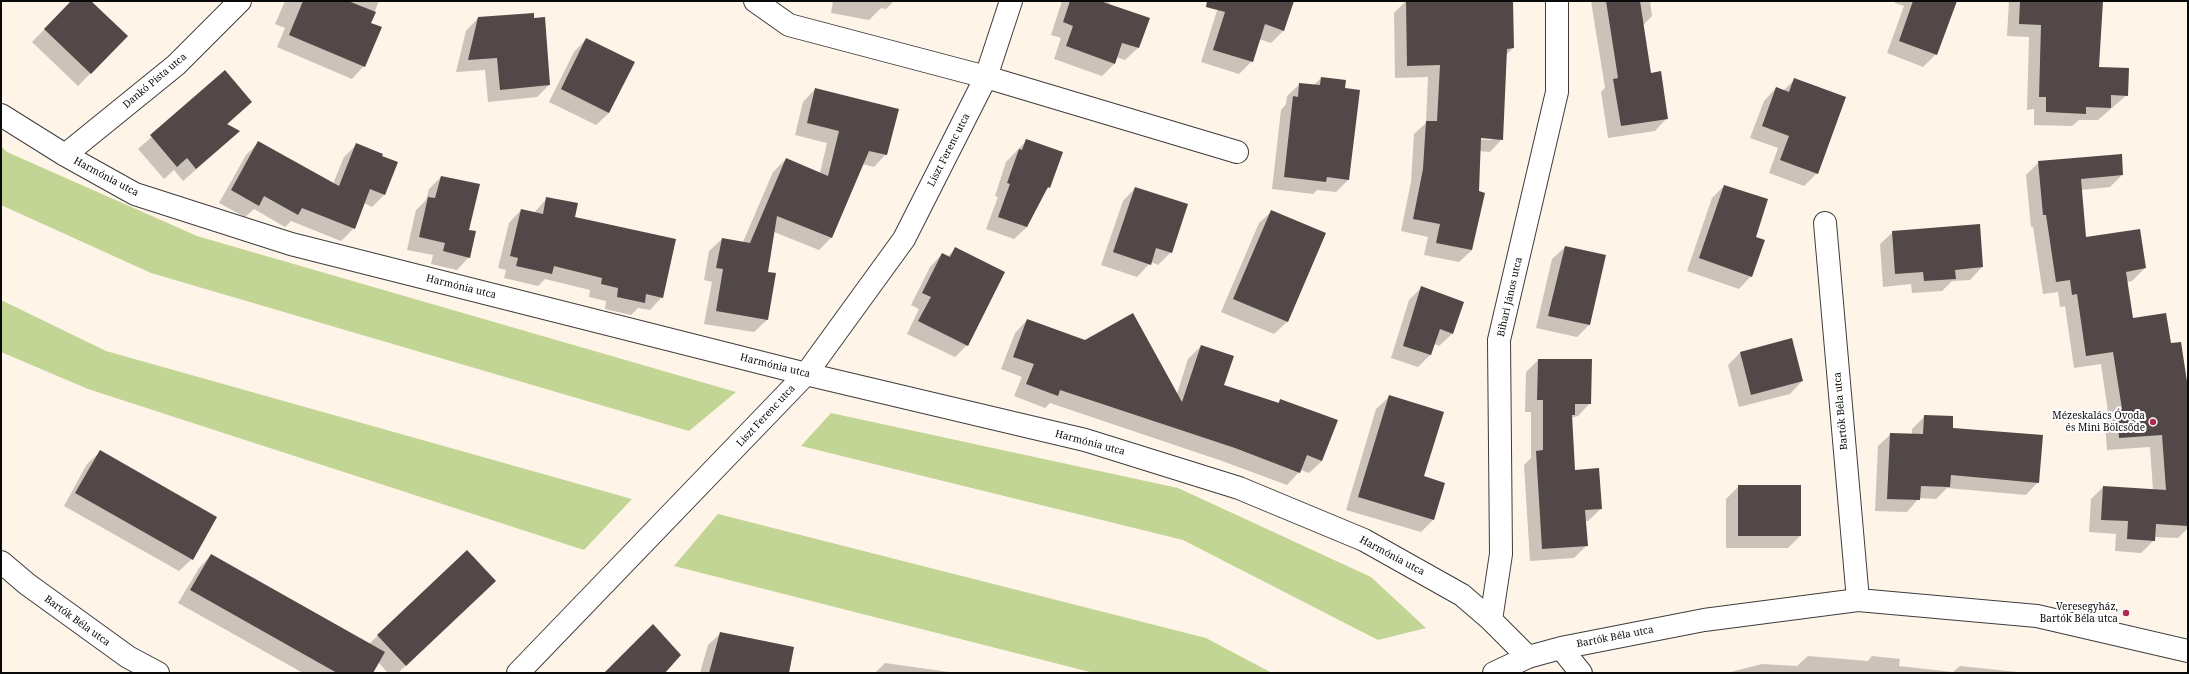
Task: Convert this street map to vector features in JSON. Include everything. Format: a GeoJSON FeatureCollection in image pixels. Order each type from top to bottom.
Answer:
{"type":"FeatureCollection","features":[{"type":"Feature","properties":{"kind":"street","name":"Dankó Pista utca"},"geometry":{"type":"LineString","coordinates":[[65,155],[176,65],[240,1]]}},
{"type":"Feature","properties":{"kind":"street"},"geometry":{"type":"LineString","coordinates":[[755,1],[788,25],[986,77],[1237,152]]}},
{"type":"Feature","properties":{"kind":"street","name":"Liszt Ferenc utca"},"geometry":{"type":"LineString","coordinates":[[518,673],[806,374],[904,239],[986,77],[1011,1]]}},
{"type":"Feature","properties":{"kind":"street","name":"Bihari János utca"},"geometry":{"type":"LineString","coordinates":[[1491,620],[1501,554],[1500,340],[1558,92],[1557,1]]}},
{"type":"Feature","properties":{"kind":"street","name":"Harmónia utca"},"geometry":{"type":"LineString","coordinates":[[1,115],[65,155],[135,194],[291,244],[806,374],[1085,440],[1239,488],[1364,540],[1462,595],[1491,620],[1528,657]]}},
{"type":"Feature","properties":{"kind":"street","name":"Bartók Béla utca"},"geometry":{"type":"LineString","coordinates":[[1825,222],[1858,600]]}},
{"type":"Feature","properties":{"kind":"street","name":"Bartók Béla utca"},"geometry":{"type":"LineString","coordinates":[[1,562],[27,584],[128,657],[158,673]]}},
{"type":"Feature","properties":{"kind":"street","name":"Bartók Béla utca"},"geometry":{"type":"LineString","coordinates":[[1494,673],[1528,657],[1561,648],[1704,620],[1858,600],[2036,616],[2188,651]]}},
{"type":"Feature","properties":{"kind":"street"},"geometry":{"type":"LineString","coordinates":[[1561,648],[1581,673]]}},
{"type":"Feature","properties":{"kind":"green space"},"geometry":{"type":"Polygon","coordinates":[[[1,146],[7,152],[197,236],[736,392],[689,431],[151,273],[1,205],[1,146]]]}},
{"type":"Feature","properties":{"kind":"green space"},"geometry":{"type":"Polygon","coordinates":[[[1,300],[106,351],[632,499],[584,550],[88,389],[1,352],[1,300]]]}},
{"type":"Feature","properties":{"kind":"green space"},"geometry":{"type":"Polygon","coordinates":[[[831,413],[1178,488],[1371,577],[1426,628],[1378,640],[1183,540],[801,446],[831,413]]]}},
{"type":"Feature","properties":{"kind":"green space"},"geometry":{"type":"Polygon","coordinates":[[[718,514],[1206,638],[1272,673],[1094,673],[674,566],[718,514]]]}},
{"type":"Feature","properties":{"kind":"building"},"geometry":{"type":"Polygon","coordinates":[[[71,1],[91,1],[128,36],[91,74],[44,29],[71,1]]]}},
{"type":"Feature","properties":{"kind":"building"},"geometry":{"type":"Polygon","coordinates":[[[303,1],[348,1],[376,12],[371,23],[382,27],[365,67],[289,35],[303,1]]]}},
{"type":"Feature","properties":{"kind":"building"},"geometry":{"type":"Polygon","coordinates":[[[1070,1],[1100,1],[1150,18],[1139,48],[1122,43],[1115,64],[1066,46],[1073,26],[1063,22],[1070,1]]]}},
{"type":"Feature","properties":{"kind":"building"},"geometry":{"type":"Polygon","coordinates":[[[1207,1],[1294,1],[1284,31],[1265,24],[1253,62],[1213,50],[1225,12],[1206,7],[1207,1]]]}},
{"type":"Feature","properties":{"kind":"building"},"geometry":{"type":"Polygon","coordinates":[[[1406,1],[1513,1],[1514,48],[1507,49],[1503,140],[1481,138],[1479,191],[1485,193],[1472,250],[1436,243],[1440,224],[1413,219],[1423,169],[1426,121],[1437,121],[1440,65],[1407,66],[1406,1]]]}},
{"type":"Feature","properties":{"kind":"building"},"geometry":{"type":"Polygon","coordinates":[[[1606,1],[1640,1],[1651,73],[1661,71],[1668,119],[1621,126],[1613,79],[1618,78],[1606,1]]]}},
{"type":"Feature","properties":{"kind":"building"},"geometry":{"type":"Polygon","coordinates":[[[1913,1],[1957,1],[1937,55],[1899,41],[1913,1]]]}},
{"type":"Feature","properties":{"kind":"building"},"geometry":{"type":"Polygon","coordinates":[[[2020,1],[2103,1],[2099,67],[2129,68],[2128,96],[2111,95],[2111,108],[2086,107],[2086,114],[2046,112],[2046,97],[2039,97],[2041,25],[2019,24],[2020,1]]]}},
{"type":"Feature","properties":{"kind":"building"},"geometry":{"type":"Polygon","coordinates":[[[534,13],[534,18],[545,17],[550,85],[500,90],[497,58],[468,60],[478,17],[534,13]]]}},
{"type":"Feature","properties":{"kind":"building"},"geometry":{"type":"Polygon","coordinates":[[[586,38],[635,62],[609,113],[561,89],[586,38]]]}},
{"type":"Feature","properties":{"kind":"building"},"geometry":{"type":"Polygon","coordinates":[[[225,70],[252,102],[227,124],[240,131],[196,169],[187,158],[177,167],[150,135],[225,70]]]}},
{"type":"Feature","properties":{"kind":"building"},"geometry":{"type":"Polygon","coordinates":[[[1321,77],[1346,80],[1345,88],[1360,90],[1349,180],[1327,177],[1326,182],[1284,177],[1293,96],[1298,97],[1299,83],[1320,85],[1321,77]]]}},
{"type":"Feature","properties":{"kind":"building"},"geometry":{"type":"Polygon","coordinates":[[[1794,78],[1846,97],[1818,174],[1780,160],[1789,136],[1762,126],[1776,87],[1789,92],[1794,78]]]}},
{"type":"Feature","properties":{"kind":"building"},"geometry":{"type":"Polygon","coordinates":[[[815,88],[899,109],[887,155],[869,151],[832,238],[777,216],[768,272],[776,273],[768,320],[716,311],[723,269],[716,268],[722,238],[750,243],[786,158],[828,176],[839,131],[807,123],[815,88]]]}},
{"type":"Feature","properties":{"kind":"building"},"geometry":{"type":"Polygon","coordinates":[[[1026,139],[1063,152],[1050,188],[1048,187],[1027,227],[998,217],[1010,184],[1007,183],[1019,149],[1022,150],[1026,139]]]}},
{"type":"Feature","properties":{"kind":"building"},"geometry":{"type":"Polygon","coordinates":[[[258,141],[339,186],[356,143],[398,162],[385,195],[370,189],[355,229],[302,208],[298,215],[264,196],[259,206],[231,190],[258,141]]]}},
{"type":"Feature","properties":{"kind":"building"},"geometry":{"type":"Polygon","coordinates":[[[2122,154],[2123,175],[2081,179],[2086,237],[2140,229],[2146,268],[2126,272],[2133,318],[2166,313],[2171,343],[2181,342],[2188,388],[2188,526],[2156,524],[2155,541],[2127,539],[2128,521],[2101,520],[2103,486],[2166,490],[2162,435],[2119,438],[2117,409],[2122,409],[2113,352],[2086,356],[2077,294],[2072,295],[2070,280],[2056,282],[2046,215],[2043,215],[2038,161],[2122,154]]]}},
{"type":"Feature","properties":{"kind":"building"},"geometry":{"type":"Polygon","coordinates":[[[441,176],[480,184],[469,230],[476,231],[470,258],[443,251],[445,243],[419,237],[428,197],[435,198],[441,176]]]}},
{"type":"Feature","properties":{"kind":"building"},"geometry":{"type":"Polygon","coordinates":[[[1724,185],[1768,199],[1756,237],[1765,240],[1752,277],[1699,258],[1724,185]]]}},
{"type":"Feature","properties":{"kind":"building"},"geometry":{"type":"Polygon","coordinates":[[[1135,187],[1188,204],[1172,253],[1156,248],[1151,265],[1113,252],[1135,187]]]}},
{"type":"Feature","properties":{"kind":"building"},"geometry":{"type":"Polygon","coordinates":[[[546,197],[578,203],[575,217],[676,239],[663,298],[646,294],[645,303],[617,297],[618,288],[601,284],[602,278],[554,266],[552,274],[516,266],[518,258],[510,256],[521,209],[543,214],[546,197]]]}},
{"type":"Feature","properties":{"kind":"building"},"geometry":{"type":"Polygon","coordinates":[[[1271,210],[1326,233],[1288,322],[1233,299],[1271,210]]]}},
{"type":"Feature","properties":{"kind":"building"},"geometry":{"type":"Polygon","coordinates":[[[1980,224],[1983,267],[1955,270],[1956,279],[1924,281],[1923,272],[1895,274],[1892,231],[1980,224]]]}},
{"type":"Feature","properties":{"kind":"building"},"geometry":{"type":"Polygon","coordinates":[[[1565,246],[1606,255],[1590,325],[1548,316],[1565,246]]]}},
{"type":"Feature","properties":{"kind":"building"},"geometry":{"type":"Polygon","coordinates":[[[955,247],[1005,272],[968,346],[918,321],[931,297],[922,293],[942,253],[950,257],[955,247]]]}},
{"type":"Feature","properties":{"kind":"building"},"geometry":{"type":"Polygon","coordinates":[[[1421,286],[1464,302],[1453,334],[1440,329],[1431,355],[1403,346],[1421,286]]]}},
{"type":"Feature","properties":{"kind":"building"},"geometry":{"type":"Polygon","coordinates":[[[1133,313],[1182,402],[1201,345],[1234,356],[1224,385],[1279,403],[1280,399],[1338,420],[1322,461],[1307,455],[1300,473],[1235,448],[1060,390],[1058,396],[1026,384],[1034,364],[1013,357],[1027,319],[1085,340],[1133,313]]]}},
{"type":"Feature","properties":{"kind":"building"},"geometry":{"type":"Polygon","coordinates":[[[1792,338],[1803,381],[1751,395],[1740,352],[1792,338]]]}},
{"type":"Feature","properties":{"kind":"building"},"geometry":{"type":"Polygon","coordinates":[[[1538,359],[1592,359],[1591,404],[1575,404],[1575,415],[1572,415],[1575,470],[1599,468],[1602,509],[1585,510],[1588,546],[1542,549],[1536,451],[1543,450],[1543,400],[1537,400],[1538,359]]]}},
{"type":"Feature","properties":{"kind":"building"},"geometry":{"type":"Polygon","coordinates":[[[1389,395],[1444,412],[1424,476],[1445,483],[1434,520],[1358,497],[1389,395]]]}},
{"type":"Feature","properties":{"kind":"building"},"geometry":{"type":"Polygon","coordinates":[[[1924,415],[1953,416],[1953,428],[2043,435],[2039,483],[1951,475],[1950,487],[1921,486],[1920,500],[1887,499],[1890,433],[1923,434],[1924,415]]]}},
{"type":"Feature","properties":{"kind":"building"},"geometry":{"type":"Polygon","coordinates":[[[100,450],[217,517],[193,560],[75,493],[100,450]]]}},
{"type":"Feature","properties":{"kind":"building"},"geometry":{"type":"Polygon","coordinates":[[[1738,485],[1801,485],[1801,536],[1738,536],[1738,485]]]}},
{"type":"Feature","properties":{"kind":"building"},"geometry":{"type":"Polygon","coordinates":[[[467,550],[496,581],[406,666],[377,635],[467,550]]]}},
{"type":"Feature","properties":{"kind":"building"},"geometry":{"type":"Polygon","coordinates":[[[211,554],[385,652],[373,673],[337,673],[190,590],[211,554]]]}},
{"type":"Feature","properties":{"kind":"building"},"geometry":{"type":"Polygon","coordinates":[[[653,624],[681,655],[665,673],[604,673],[653,624]]]}},
{"type":"Feature","properties":{"kind":"building"},"geometry":{"type":"Polygon","coordinates":[[[720,632],[794,647],[789,673],[709,673],[720,632]]]}},
{"type":"Feature","properties":{"kind":"place","name":"Mézeskalács Óvoda és Mini Bölcsőde"},"geometry":{"type":"Point","coordinates":[2153,422]}},
{"type":"Feature","properties":{"kind":"place","name":"Veresegyház, Bartók Béla utca"},"geometry":{"type":"Point","coordinates":[2126,613]}}]}
